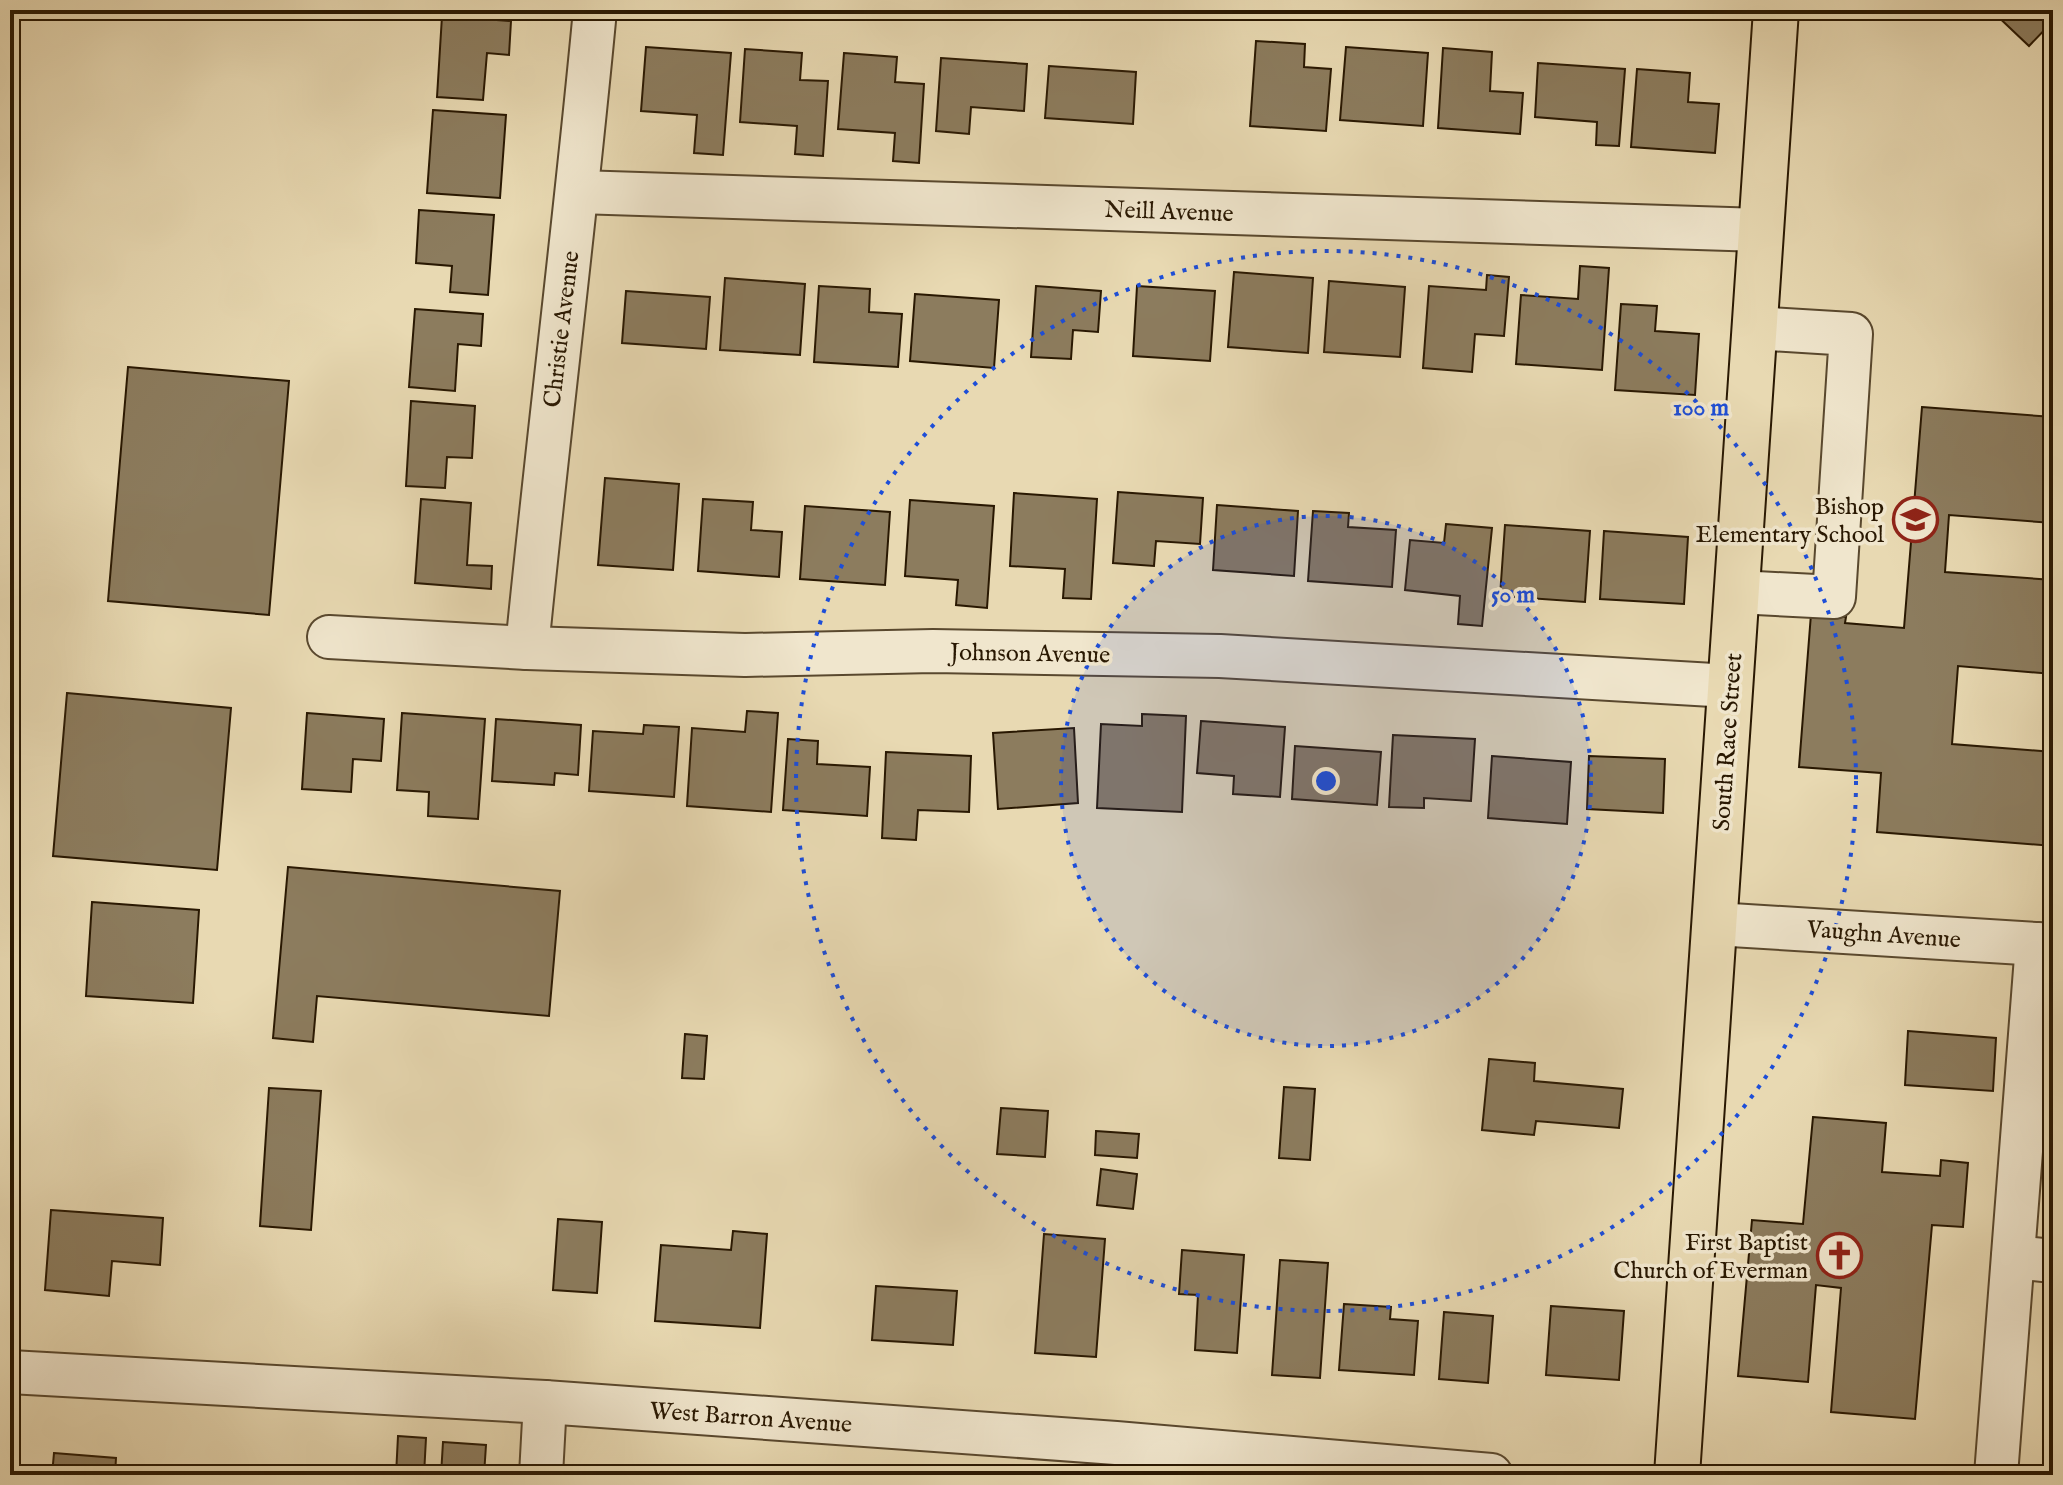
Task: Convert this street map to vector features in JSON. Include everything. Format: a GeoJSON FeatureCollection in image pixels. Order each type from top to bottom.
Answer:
{"type":"FeatureCollection","features":[{"type":"Feature","properties":{"kind":"main road","name":"South Race Street"},"geometry":{"type":"LineString","coordinates":[[1677,1475],[1776,10]]}},
{"type":"Feature","properties":{"kind":"street","name":"Christie Avenue"},"geometry":{"type":"LineString","coordinates":[[527,648],[595,10]]}},
{"type":"Feature","properties":{"kind":"street","name":"Neill Avenue"},"geometry":{"type":"LineString","coordinates":[[578,192],[1761,230]]}},
{"type":"Feature","properties":{"kind":"street"},"geometry":{"type":"LineString","coordinates":[[1737,592],[1834,597],[1850,350],[1851,334],[1754,328]]}},
{"type":"Feature","properties":{"kind":"street","name":"Johnson Avenue"},"geometry":{"type":"LineString","coordinates":[[329,637],[527,648],[745,655],[933,651],[1220,656],[1730,686]]}},
{"type":"Feature","properties":{"kind":"street","name":"Vaughn Avenue"},"geometry":{"type":"LineString","coordinates":[[1715,924],[2045,944]]}},
{"type":"Feature","properties":{"kind":"street"},"geometry":{"type":"LineString","coordinates":[[1996,1475],[2033,1259],[2045,944]]}},
{"type":"Feature","properties":{"kind":"street","name":"West Barron Avenue"},"geometry":{"type":"LineString","coordinates":[[10,1372],[545,1402],[1115,1459],[1491,1475]]}},
{"type":"Feature","properties":{"kind":"street"},"geometry":{"type":"LineString","coordinates":[[541,1475],[545,1402]]}},
{"type":"Feature","properties":{"kind":"building"},"geometry":{"type":"Polygon","coordinates":[[[1991,10],[2053,10],[2053,21],[2029,46],[1991,10]]]}},
{"type":"Feature","properties":{"kind":"building"},"geometry":{"type":"Polygon","coordinates":[[[442,16],[511,21],[509,55],[487,53],[483,100],[437,97],[442,16]]]}},
{"type":"Feature","properties":{"kind":"building"},"geometry":{"type":"Polygon","coordinates":[[[1256,41],[1305,44],[1304,67],[1331,69],[1326,131],[1250,126],[1256,41]]]}},
{"type":"Feature","properties":{"kind":"building"},"geometry":{"type":"Polygon","coordinates":[[[646,47],[731,53],[723,155],[694,153],[697,115],[641,111],[646,47]]]}},
{"type":"Feature","properties":{"kind":"building"},"geometry":{"type":"Polygon","coordinates":[[[1346,47],[1428,53],[1423,126],[1340,120],[1346,47]]]}},
{"type":"Feature","properties":{"kind":"building"},"geometry":{"type":"Polygon","coordinates":[[[1443,48],[1492,52],[1490,91],[1523,93],[1520,134],[1438,128],[1443,48]]]}},
{"type":"Feature","properties":{"kind":"building"},"geometry":{"type":"Polygon","coordinates":[[[745,49],[802,53],[800,80],[828,81],[823,156],[795,154],[797,126],[740,122],[745,49]]]}},
{"type":"Feature","properties":{"kind":"building"},"geometry":{"type":"Polygon","coordinates":[[[844,53],[897,57],[895,82],[924,84],[919,163],[893,161],[895,133],[838,129],[844,53]]]}},
{"type":"Feature","properties":{"kind":"building"},"geometry":{"type":"Polygon","coordinates":[[[941,58],[1027,64],[1024,111],[971,107],[969,134],[936,131],[941,58]]]}},
{"type":"Feature","properties":{"kind":"building"},"geometry":{"type":"Polygon","coordinates":[[[1538,63],[1625,69],[1619,146],[1596,145],[1597,122],[1535,117],[1538,63]]]}},
{"type":"Feature","properties":{"kind":"building"},"geometry":{"type":"Polygon","coordinates":[[[1049,66],[1136,72],[1133,124],[1045,118],[1049,66]]]}},
{"type":"Feature","properties":{"kind":"building"},"geometry":{"type":"Polygon","coordinates":[[[1637,69],[1690,73],[1688,102],[1719,104],[1715,153],[1631,147],[1637,69]]]}},
{"type":"Feature","properties":{"kind":"building"},"geometry":{"type":"Polygon","coordinates":[[[433,110],[506,115],[500,198],[427,193],[433,110]]]}},
{"type":"Feature","properties":{"kind":"building"},"geometry":{"type":"Polygon","coordinates":[[[419,210],[494,215],[488,295],[450,292],[452,266],[416,263],[419,210]]]}},
{"type":"Feature","properties":{"kind":"building"},"geometry":{"type":"Polygon","coordinates":[[[1580,266],[1609,268],[1602,370],[1516,364],[1521,295],[1578,299],[1580,266]]]}},
{"type":"Feature","properties":{"kind":"building"},"geometry":{"type":"Polygon","coordinates":[[[1234,272],[1313,278],[1308,353],[1228,347],[1234,272]]]}},
{"type":"Feature","properties":{"kind":"building"},"geometry":{"type":"Polygon","coordinates":[[[1487,275],[1509,277],[1504,336],[1475,334],[1472,372],[1423,368],[1429,286],[1486,290],[1487,275]]]}},
{"type":"Feature","properties":{"kind":"building"},"geometry":{"type":"Polygon","coordinates":[[[725,278],[805,284],[800,355],[720,350],[725,278]]]}},
{"type":"Feature","properties":{"kind":"building"},"geometry":{"type":"Polygon","coordinates":[[[1329,281],[1405,287],[1400,357],[1324,352],[1329,281]]]}},
{"type":"Feature","properties":{"kind":"building"},"geometry":{"type":"Polygon","coordinates":[[[819,286],[870,289],[869,312],[902,314],[898,367],[814,362],[819,286]]]}},
{"type":"Feature","properties":{"kind":"building"},"geometry":{"type":"Polygon","coordinates":[[[1036,286],[1101,291],[1098,332],[1073,330],[1071,359],[1031,357],[1036,286]]]}},
{"type":"Feature","properties":{"kind":"building"},"geometry":{"type":"Polygon","coordinates":[[[1137,286],[1215,291],[1210,361],[1133,356],[1137,286]]]}},
{"type":"Feature","properties":{"kind":"building"},"geometry":{"type":"Polygon","coordinates":[[[626,291],[710,297],[706,349],[622,343],[626,291]]]}},
{"type":"Feature","properties":{"kind":"building"},"geometry":{"type":"Polygon","coordinates":[[[915,294],[999,300],[994,368],[910,361],[915,294]]]}},
{"type":"Feature","properties":{"kind":"building"},"geometry":{"type":"Polygon","coordinates":[[[1621,304],[1657,306],[1655,331],[1699,334],[1695,395],[1615,390],[1621,304]]]}},
{"type":"Feature","properties":{"kind":"building"},"geometry":{"type":"Polygon","coordinates":[[[415,309],[483,314],[481,346],[458,344],[455,391],[409,387],[415,309]]]}},
{"type":"Feature","properties":{"kind":"building"},"geometry":{"type":"Polygon","coordinates":[[[128,367],[289,381],[269,615],[108,601],[128,367]]]}},
{"type":"Feature","properties":{"kind":"building"},"geometry":{"type":"Polygon","coordinates":[[[411,401],[475,406],[472,458],[447,457],[445,488],[406,486],[411,401]]]}},
{"type":"Feature","properties":{"kind":"building"},"geometry":{"type":"Polygon","coordinates":[[[1922,407],[2053,417],[2053,523],[1949,515],[1945,572],[2053,580],[2053,674],[1958,666],[1952,744],[2053,752],[2053,846],[1877,832],[1881,773],[1799,767],[1811,614],[1846,617],[1845,623],[1904,628],[1922,407]]]}},
{"type":"Feature","properties":{"kind":"building"},"geometry":{"type":"Polygon","coordinates":[[[605,478],[679,484],[673,570],[598,565],[605,478]]]}},
{"type":"Feature","properties":{"kind":"building"},"geometry":{"type":"Polygon","coordinates":[[[1118,492],[1203,498],[1200,544],[1156,541],[1154,566],[1113,563],[1118,492]]]}},
{"type":"Feature","properties":{"kind":"building"},"geometry":{"type":"Polygon","coordinates":[[[1014,493],[1097,499],[1091,599],[1063,598],[1065,569],[1010,566],[1014,493]]]}},
{"type":"Feature","properties":{"kind":"building"},"geometry":{"type":"Polygon","coordinates":[[[421,499],[471,503],[467,565],[492,566],[491,589],[415,583],[421,499]]]}},
{"type":"Feature","properties":{"kind":"building"},"geometry":{"type":"Polygon","coordinates":[[[703,499],[753,502],[751,530],[782,532],[779,577],[698,571],[703,499]]]}},
{"type":"Feature","properties":{"kind":"building"},"geometry":{"type":"Polygon","coordinates":[[[910,500],[994,506],[987,608],[956,605],[958,580],[905,576],[910,500]]]}},
{"type":"Feature","properties":{"kind":"building"},"geometry":{"type":"Polygon","coordinates":[[[1217,505],[1298,511],[1294,576],[1213,570],[1217,505]]]}},
{"type":"Feature","properties":{"kind":"building"},"geometry":{"type":"Polygon","coordinates":[[[805,506],[890,512],[885,585],[800,579],[805,506]]]}},
{"type":"Feature","properties":{"kind":"building"},"geometry":{"type":"Polygon","coordinates":[[[1313,511],[1349,513],[1348,527],[1396,530],[1392,587],[1308,581],[1313,511]]]}},
{"type":"Feature","properties":{"kind":"building"},"geometry":{"type":"Polygon","coordinates":[[[1446,524],[1492,528],[1482,626],[1458,624],[1460,596],[1405,590],[1410,540],[1444,543],[1446,524]]]}},
{"type":"Feature","properties":{"kind":"building"},"geometry":{"type":"Polygon","coordinates":[[[1505,525],[1590,531],[1585,602],[1500,596],[1505,525]]]}},
{"type":"Feature","properties":{"kind":"building"},"geometry":{"type":"Polygon","coordinates":[[[1604,531],[1688,537],[1684,604],[1600,599],[1604,531]]]}},
{"type":"Feature","properties":{"kind":"building"},"geometry":{"type":"Polygon","coordinates":[[[67,693],[231,708],[217,870],[53,856],[67,693]]]}},
{"type":"Feature","properties":{"kind":"building"},"geometry":{"type":"Polygon","coordinates":[[[747,711],[778,713],[771,812],[687,806],[692,728],[745,732],[747,711]]]}},
{"type":"Feature","properties":{"kind":"building"},"geometry":{"type":"Polygon","coordinates":[[[307,713],[384,719],[381,761],[353,759],[351,792],[302,789],[307,713]]]}},
{"type":"Feature","properties":{"kind":"building"},"geometry":{"type":"Polygon","coordinates":[[[402,713],[485,719],[478,819],[428,816],[429,792],[397,790],[402,713]]]}},
{"type":"Feature","properties":{"kind":"building"},"geometry":{"type":"Polygon","coordinates":[[[1142,714],[1186,716],[1182,812],[1097,808],[1101,724],[1142,726],[1142,714]]]}},
{"type":"Feature","properties":{"kind":"building"},"geometry":{"type":"Polygon","coordinates":[[[496,719],[581,725],[578,775],[555,773],[554,785],[492,781],[496,719]]]}},
{"type":"Feature","properties":{"kind":"building"},"geometry":{"type":"Polygon","coordinates":[[[1201,721],[1285,727],[1280,797],[1233,794],[1234,776],[1197,773],[1201,721]]]}},
{"type":"Feature","properties":{"kind":"building"},"geometry":{"type":"Polygon","coordinates":[[[644,725],[679,727],[674,797],[589,791],[593,731],[643,734],[644,725]]]}},
{"type":"Feature","properties":{"kind":"building"},"geometry":{"type":"Polygon","coordinates":[[[1074,728],[1078,803],[998,809],[993,733],[1074,728]]]}},
{"type":"Feature","properties":{"kind":"building"},"geometry":{"type":"Polygon","coordinates":[[[1393,735],[1475,739],[1471,801],[1424,798],[1424,808],[1389,807],[1393,735]]]}},
{"type":"Feature","properties":{"kind":"building"},"geometry":{"type":"Polygon","coordinates":[[[788,739],[818,741],[817,764],[870,767],[867,816],[783,810],[788,739]]]}},
{"type":"Feature","properties":{"kind":"building"},"geometry":{"type":"Polygon","coordinates":[[[1295,746],[1381,752],[1377,805],[1292,799],[1295,746]]]}},
{"type":"Feature","properties":{"kind":"building"},"geometry":{"type":"Polygon","coordinates":[[[886,752],[971,756],[969,812],[918,810],[916,840],[882,838],[886,752]]]}},
{"type":"Feature","properties":{"kind":"building"},"geometry":{"type":"Polygon","coordinates":[[[1492,756],[1571,762],[1567,824],[1488,818],[1492,756]]]}},
{"type":"Feature","properties":{"kind":"building"},"geometry":{"type":"Polygon","coordinates":[[[1589,756],[1665,759],[1663,813],[1587,809],[1589,756]]]}},
{"type":"Feature","properties":{"kind":"building"},"geometry":{"type":"Polygon","coordinates":[[[288,867],[560,891],[549,1016],[317,996],[313,1042],[273,1038],[288,867]]]}},
{"type":"Feature","properties":{"kind":"building"},"geometry":{"type":"Polygon","coordinates":[[[92,902],[199,910],[193,1003],[86,996],[92,902]]]}},
{"type":"Feature","properties":{"kind":"building"},"geometry":{"type":"Polygon","coordinates":[[[1908,1031],[1996,1038],[1993,1091],[1905,1085],[1908,1031]]]}},
{"type":"Feature","properties":{"kind":"building"},"geometry":{"type":"Polygon","coordinates":[[[685,1034],[707,1036],[704,1079],[682,1078],[685,1034]]]}},
{"type":"Feature","properties":{"kind":"building"},"geometry":{"type":"Polygon","coordinates":[[[1489,1059],[1535,1063],[1534,1081],[1623,1089],[1619,1128],[1536,1121],[1534,1135],[1482,1130],[1489,1059]]]}},
{"type":"Feature","properties":{"kind":"building"},"geometry":{"type":"Polygon","coordinates":[[[1284,1087],[1315,1089],[1310,1160],[1279,1158],[1284,1087]]]}},
{"type":"Feature","properties":{"kind":"building"},"geometry":{"type":"Polygon","coordinates":[[[269,1088],[321,1091],[311,1230],[260,1226],[269,1088]]]}},
{"type":"Feature","properties":{"kind":"building"},"geometry":{"type":"Polygon","coordinates":[[[1001,1108],[1048,1111],[1045,1157],[997,1154],[1001,1108]]]}},
{"type":"Feature","properties":{"kind":"building","name":"First Baptist Church of Everman"},"geometry":{"type":"Polygon","coordinates":[[[1813,1117],[1886,1123],[1882,1172],[1940,1176],[1941,1160],[1968,1163],[1963,1227],[1932,1225],[1915,1419],[1831,1412],[1841,1288],[1816,1285],[1808,1382],[1738,1376],[1752,1220],[1803,1224],[1813,1117]]]}},
{"type":"Feature","properties":{"kind":"building"},"geometry":{"type":"Polygon","coordinates":[[[1096,1131],[1139,1134],[1137,1158],[1095,1155],[1096,1131]]]}},
{"type":"Feature","properties":{"kind":"building"},"geometry":{"type":"Polygon","coordinates":[[[1101,1169],[1137,1174],[1133,1209],[1097,1205],[1101,1169]]]}},
{"type":"Feature","properties":{"kind":"building"},"geometry":{"type":"Polygon","coordinates":[[[51,1210],[163,1218],[160,1265],[112,1261],[109,1296],[45,1290],[51,1210]]]}},
{"type":"Feature","properties":{"kind":"building"},"geometry":{"type":"Polygon","coordinates":[[[558,1219],[602,1222],[597,1293],[553,1290],[558,1219]]]}},
{"type":"Feature","properties":{"kind":"building"},"geometry":{"type":"Polygon","coordinates":[[[733,1231],[767,1234],[760,1328],[655,1321],[661,1245],[731,1250],[733,1231]]]}},
{"type":"Feature","properties":{"kind":"building"},"geometry":{"type":"Polygon","coordinates":[[[1044,1234],[1105,1239],[1096,1357],[1035,1353],[1044,1234]]]}},
{"type":"Feature","properties":{"kind":"building"},"geometry":{"type":"Polygon","coordinates":[[[1182,1250],[1244,1255],[1237,1353],[1195,1350],[1198,1295],[1179,1294],[1182,1250]]]}},
{"type":"Feature","properties":{"kind":"building"},"geometry":{"type":"Polygon","coordinates":[[[1280,1260],[1328,1263],[1320,1378],[1272,1375],[1280,1260]]]}},
{"type":"Feature","properties":{"kind":"building"},"geometry":{"type":"Polygon","coordinates":[[[876,1286],[957,1291],[953,1345],[872,1340],[876,1286]]]}},
{"type":"Feature","properties":{"kind":"building"},"geometry":{"type":"Polygon","coordinates":[[[1344,1304],[1391,1307],[1390,1319],[1418,1321],[1414,1375],[1339,1370],[1344,1304]]]}},
{"type":"Feature","properties":{"kind":"building"},"geometry":{"type":"Polygon","coordinates":[[[1551,1306],[1624,1311],[1619,1380],[1546,1375],[1551,1306]]]}},
{"type":"Feature","properties":{"kind":"building"},"geometry":{"type":"Polygon","coordinates":[[[1444,1312],[1493,1316],[1488,1383],[1439,1379],[1444,1312]]]}},
{"type":"Feature","properties":{"kind":"building"},"geometry":{"type":"Polygon","coordinates":[[[398,1436],[426,1438],[424,1475],[396,1475],[398,1436]]]}},
{"type":"Feature","properties":{"kind":"building"},"geometry":{"type":"Polygon","coordinates":[[[443,1442],[486,1445],[484,1475],[441,1475],[443,1442]]]}},
{"type":"Feature","properties":{"kind":"building"},"geometry":{"type":"Polygon","coordinates":[[[54,1453],[116,1458],[115,1475],[52,1475],[54,1453]]]}},
{"type":"Feature","properties":{"kind":"building"},"geometry":{"type":"Polygon","coordinates":[[[292,1465],[339,1468],[338,1475],[291,1475],[292,1465]]]}},
{"type":"Feature","properties":{"kind":"place","name":"Bishop Elementary School"},"geometry":{"type":"Point","coordinates":[1915,520]}},
{"type":"Feature","properties":{"kind":"place","name":"First Baptist Church of Everman"},"geometry":{"type":"Point","coordinates":[1839,1256]}}]}
